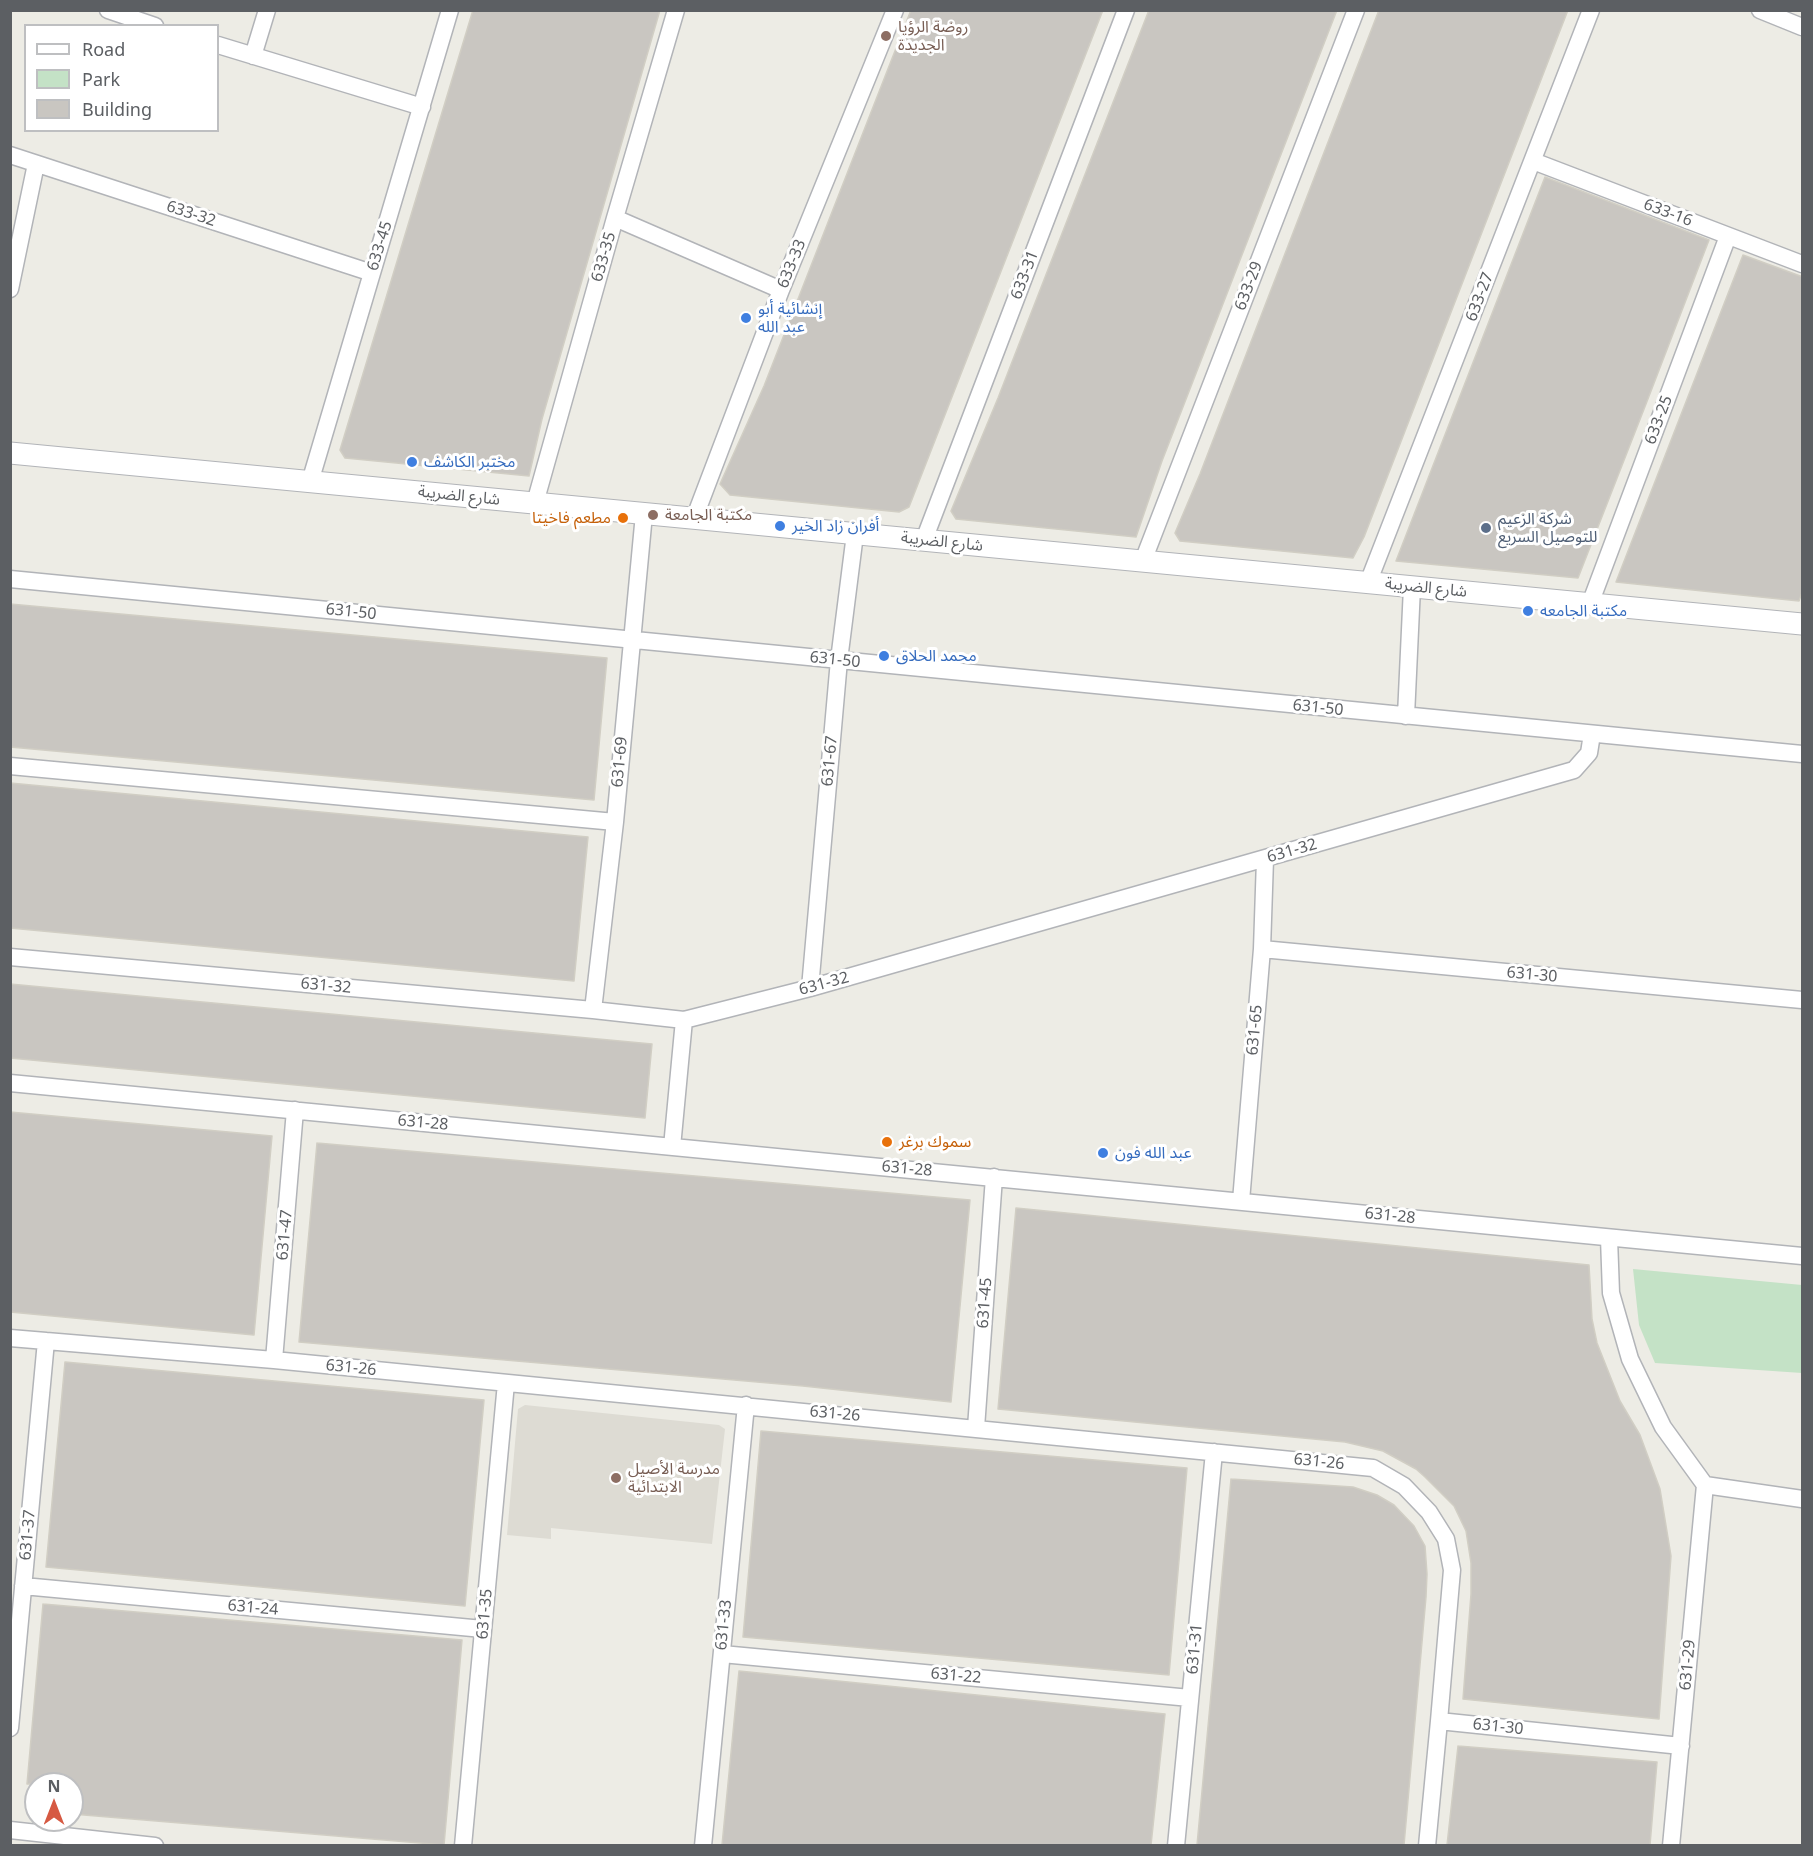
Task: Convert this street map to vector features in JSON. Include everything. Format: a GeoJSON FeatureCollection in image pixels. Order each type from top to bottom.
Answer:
{"type":"FeatureCollection","features":[{"type":"Feature","properties":{"kind":"street"},"geometry":{"type":"LineString","coordinates":[[253,56],[267,10]]}},
{"type":"Feature","properties":{"kind":"street","name":"633-45"},"geometry":{"type":"LineString","coordinates":[[310,482],[450,10]]}},
{"type":"Feature","properties":{"kind":"street","name":"633-35"},"geometry":{"type":"LineString","coordinates":[[535,503],[676,10]]}},
{"type":"Feature","properties":{"kind":"street","name":"633-33"},"geometry":{"type":"LineString","coordinates":[[694,519],[781,290],[895,10]]}},
{"type":"Feature","properties":{"kind":"street","name":"633-31"},"geometry":{"type":"LineString","coordinates":[[924,540],[1126,10]]}},
{"type":"Feature","properties":{"kind":"street","name":"633-29"},"geometry":{"type":"LineString","coordinates":[[1143,561],[1356,10]]}},
{"type":"Feature","properties":{"kind":"street","name":"633-27"},"geometry":{"type":"LineString","coordinates":[[1368,583],[1591,10]]}},
{"type":"Feature","properties":{"kind":"street"},"geometry":{"type":"LineString","coordinates":[[1760,10],[1803,27]]}},
{"type":"Feature","properties":{"kind":"street"},"geometry":{"type":"LineString","coordinates":[[113,11],[149,24]]}},
{"type":"Feature","properties":{"kind":"street"},"geometry":{"type":"LineString","coordinates":[[219,45],[422,107]]}},
{"type":"Feature","properties":{"kind":"street","name":"633-32"},"geometry":{"type":"LineString","coordinates":[[10,155],[372,273]]}},
{"type":"Feature","properties":{"kind":"street","name":"633-16"},"geometry":{"type":"LineString","coordinates":[[1533,161],[1803,264]]}},
{"type":"Feature","properties":{"kind":"street"},"geometry":{"type":"LineString","coordinates":[[10,289],[36,164]]}},
{"type":"Feature","properties":{"kind":"street"},"geometry":{"type":"LineString","coordinates":[[615,218],[781,290]]}},
{"type":"Feature","properties":{"kind":"street","name":"633-25"},"geometry":{"type":"LineString","coordinates":[[1590,604],[1728,236]]}},
{"type":"Feature","properties":{"kind":"street","name":"شارع الضريبة"},"geometry":{"type":"LineString","coordinates":[[10,453],[1803,624]]}},
{"type":"Feature","properties":{"kind":"street","name":"631-69"},"geometry":{"type":"LineString","coordinates":[[594,1010],[615,822],[644,514]]}},
{"type":"Feature","properties":{"kind":"street","name":"631-67"},"geometry":{"type":"LineString","coordinates":[[810,988],[839,660],[855,534]]}},
{"type":"Feature","properties":{"kind":"street","name":"631-50"},"geometry":{"type":"LineString","coordinates":[[10,579],[1803,754]]}},
{"type":"Feature","properties":{"kind":"street"},"geometry":{"type":"LineString","coordinates":[[1406,716],[1412,587]]}},
{"type":"Feature","properties":{"kind":"street","name":"631-32"},"geometry":{"type":"LineString","coordinates":[[10,957],[684,1020],[810,988],[1574,770],[1589,753],[1592,734]]}},
{"type":"Feature","properties":{"kind":"street"},"geometry":{"type":"LineString","coordinates":[[10,766],[615,822]]}},
{"type":"Feature","properties":{"kind":"street","name":"631-65"},"geometry":{"type":"LineString","coordinates":[[1241,1201],[1262,949],[1265,859]]}},
{"type":"Feature","properties":{"kind":"street","name":"631-30"},"geometry":{"type":"LineString","coordinates":[[1262,949],[1803,1000]]}},
{"type":"Feature","properties":{"kind":"street"},"geometry":{"type":"LineString","coordinates":[[672,1147],[684,1020]]}},
{"type":"Feature","properties":{"kind":"street","name":"631-28"},"geometry":{"type":"LineString","coordinates":[[10,1083],[1803,1256]]}},
{"type":"Feature","properties":{"kind":"street","name":"631-47"},"geometry":{"type":"LineString","coordinates":[[274,1360],[296,1110]]}},
{"type":"Feature","properties":{"kind":"street","name":"631-45"},"geometry":{"type":"LineString","coordinates":[[976,1428],[994,1178]]}},
{"type":"Feature","properties":{"kind":"street"},"geometry":{"type":"LineString","coordinates":[[1609,1238],[1611,1293],[1630,1359],[1663,1427],[1705,1485],[1803,1499]]}},
{"type":"Feature","properties":{"kind":"street","name":"631-26"},"geometry":{"type":"LineString","coordinates":[[10,1338],[274,1360],[1373,1468],[1404,1486],[1429,1512],[1446,1539],[1452,1570],[1439,1721]]}},
{"type":"Feature","properties":{"kind":"street","name":"631-37"},"geometry":{"type":"LineString","coordinates":[[10,1728],[46,1341]]}},
{"type":"Feature","properties":{"kind":"street","name":"631-35"},"geometry":{"type":"LineString","coordinates":[[463,1845],[506,1383]]}},
{"type":"Feature","properties":{"kind":"street","name":"631-33"},"geometry":{"type":"LineString","coordinates":[[703,1845],[746,1406]]}},
{"type":"Feature","properties":{"kind":"street","name":"631-31"},"geometry":{"type":"LineString","coordinates":[[1176,1845],[1214,1452]]}},
{"type":"Feature","properties":{"kind":"street","name":"631-29"},"geometry":{"type":"LineString","coordinates":[[1671,1845],[1705,1485]]}},
{"type":"Feature","properties":{"kind":"street","name":"631-24"},"geometry":{"type":"LineString","coordinates":[[23,1586],[483,1629]]}},
{"type":"Feature","properties":{"kind":"street","name":"631-22"},"geometry":{"type":"LineString","coordinates":[[722,1654],[1190,1698]]}},
{"type":"Feature","properties":{"kind":"street"},"geometry":{"type":"LineString","coordinates":[[1427,1845],[1439,1721]]}},
{"type":"Feature","properties":{"kind":"street","name":"631-30"},"geometry":{"type":"LineString","coordinates":[[1439,1721],[1681,1746]]}},
{"type":"Feature","properties":{"kind":"street"},"geometry":{"type":"LineString","coordinates":[[10,1830],[155,1845]]}},
{"type":"Feature","properties":{"kind":"shaded area","name":"مدرسة الأصيل الابتدائية"},"geometry":{"type":"Polygon","coordinates":[[[525,1405],[719,1425],[725,1429],[712,1544],[551,1528],[551,1539],[507,1535],[518,1409],[525,1405]]]}},
{"type":"Feature","properties":{"kind":"green space"},"geometry":{"type":"Polygon","coordinates":[[[1633,1269],[1802,1285],[1802,1373],[1655,1363],[1639,1325],[1633,1269]]]}},
{"type":"Feature","properties":{"kind":"building"},"geometry":{"type":"Polygon","coordinates":[[[473,10],[660,10],[542,419],[529,476],[345,458],[340,450],[473,10]]]}},
{"type":"Feature","properties":{"kind":"building"},"geometry":{"type":"Polygon","coordinates":[[[911,10],[1103,10],[909,507],[899,512],[730,495],[720,484],[764,386],[911,10]]]}},
{"type":"Feature","properties":{"kind":"building"},"geometry":{"type":"Polygon","coordinates":[[[1149,10],[1337,10],[1162,461],[1136,537],[956,519],[951,511],[998,398],[1149,10]]]}},
{"type":"Feature","properties":{"kind":"building"},"geometry":{"type":"Polygon","coordinates":[[[1379,10],[1568,10],[1364,537],[1353,558],[1180,541],[1175,533],[1200,474],[1379,10]]]}},
{"type":"Feature","properties":{"kind":"building"},"geometry":{"type":"Polygon","coordinates":[[[1545,177],[1709,240],[1646,404],[1578,578],[1396,561],[1545,177]]]}},
{"type":"Feature","properties":{"kind":"building"},"geometry":{"type":"Polygon","coordinates":[[[1743,255],[1803,277],[1803,590],[1799,601],[1616,582],[1743,255]]]}},
{"type":"Feature","properties":{"kind":"building"},"geometry":{"type":"Polygon","coordinates":[[[10,604],[607,658],[594,800],[10,747],[10,604]]]}},
{"type":"Feature","properties":{"kind":"building"},"geometry":{"type":"Polygon","coordinates":[[[10,783],[588,837],[574,981],[10,928],[10,783]]]}},
{"type":"Feature","properties":{"kind":"building"},"geometry":{"type":"Polygon","coordinates":[[[10,984],[652,1044],[645,1118],[10,1058],[10,984]]]}},
{"type":"Feature","properties":{"kind":"building"},"geometry":{"type":"Polygon","coordinates":[[[10,1112],[272,1136],[254,1335],[10,1312],[10,1112]]]}},
{"type":"Feature","properties":{"kind":"building"},"geometry":{"type":"Polygon","coordinates":[[[317,1143],[970,1200],[951,1402],[803,1386],[299,1342],[317,1143]]]}},
{"type":"Feature","properties":{"kind":"building"},"geometry":{"type":"Polygon","coordinates":[[[1016,1208],[1589,1265],[1592,1319],[1597,1343],[1620,1401],[1640,1435],[1660,1489],[1671,1556],[1659,1719],[1463,1699],[1471,1594],[1471,1563],[1466,1531],[1454,1506],[1425,1477],[1416,1469],[1383,1451],[1345,1442],[998,1409],[1016,1208]]]}},
{"type":"Feature","properties":{"kind":"building"},"geometry":{"type":"Polygon","coordinates":[[[65,1362],[484,1400],[465,1606],[46,1567],[65,1362]]]}},
{"type":"Feature","properties":{"kind":"building"},"geometry":{"type":"Polygon","coordinates":[[[761,1431],[1187,1468],[1169,1675],[743,1637],[761,1431]]]}},
{"type":"Feature","properties":{"kind":"building"},"geometry":{"type":"Polygon","coordinates":[[[1231,1479],[1353,1487],[1377,1495],[1394,1505],[1414,1526],[1425,1546],[1426,1597],[1404,1845],[1197,1845],[1231,1479]]]}},
{"type":"Feature","properties":{"kind":"building"},"geometry":{"type":"Polygon","coordinates":[[[43,1604],[462,1640],[444,1845],[84,1815],[84,1772],[28,1772],[43,1604]]]}},
{"type":"Feature","properties":{"kind":"building"},"geometry":{"type":"Polygon","coordinates":[[[739,1671],[1165,1714],[1151,1845],[722,1845],[739,1671]]]}},
{"type":"Feature","properties":{"kind":"building"},"geometry":{"type":"Polygon","coordinates":[[[1458,1746],[1657,1762],[1650,1845],[1447,1845],[1458,1746]]]}},
{"type":"Feature","properties":{"kind":"place","name":"روضة الرؤيا الجديدة"},"geometry":{"type":"Point","coordinates":[886,36]}},
{"type":"Feature","properties":{"kind":"place","name":"إنشائية أبو عبد الله"},"geometry":{"type":"Point","coordinates":[746,318]}},
{"type":"Feature","properties":{"kind":"place","name":"مختبر الكاشف"},"geometry":{"type":"Point","coordinates":[412,462]}},
{"type":"Feature","properties":{"kind":"place","name":"مكتبة الجامعة"},"geometry":{"type":"Point","coordinates":[653,515]}},
{"type":"Feature","properties":{"kind":"place","name":"مطعم فاخيتا"},"geometry":{"type":"Point","coordinates":[623,518]}},
{"type":"Feature","properties":{"kind":"place","name":"أفران زاد الخير"},"geometry":{"type":"Point","coordinates":[780,526]}},
{"type":"Feature","properties":{"kind":"place","name":"شركة الزعيم للتوصيل السريع"},"geometry":{"type":"Point","coordinates":[1486,528]}},
{"type":"Feature","properties":{"kind":"place","name":"مكتبة الجامعه"},"geometry":{"type":"Point","coordinates":[1528,611]}},
{"type":"Feature","properties":{"kind":"place","name":"محمد الحلاق"},"geometry":{"type":"Point","coordinates":[884,656]}},
{"type":"Feature","properties":{"kind":"place","name":"سموك برغر"},"geometry":{"type":"Point","coordinates":[887,1142]}},
{"type":"Feature","properties":{"kind":"place","name":"عبد الله فون"},"geometry":{"type":"Point","coordinates":[1103,1153]}},
{"type":"Feature","properties":{"kind":"place","name":"مدرسة الأصيل الابتدائية"},"geometry":{"type":"Point","coordinates":[616,1478]}}]}
